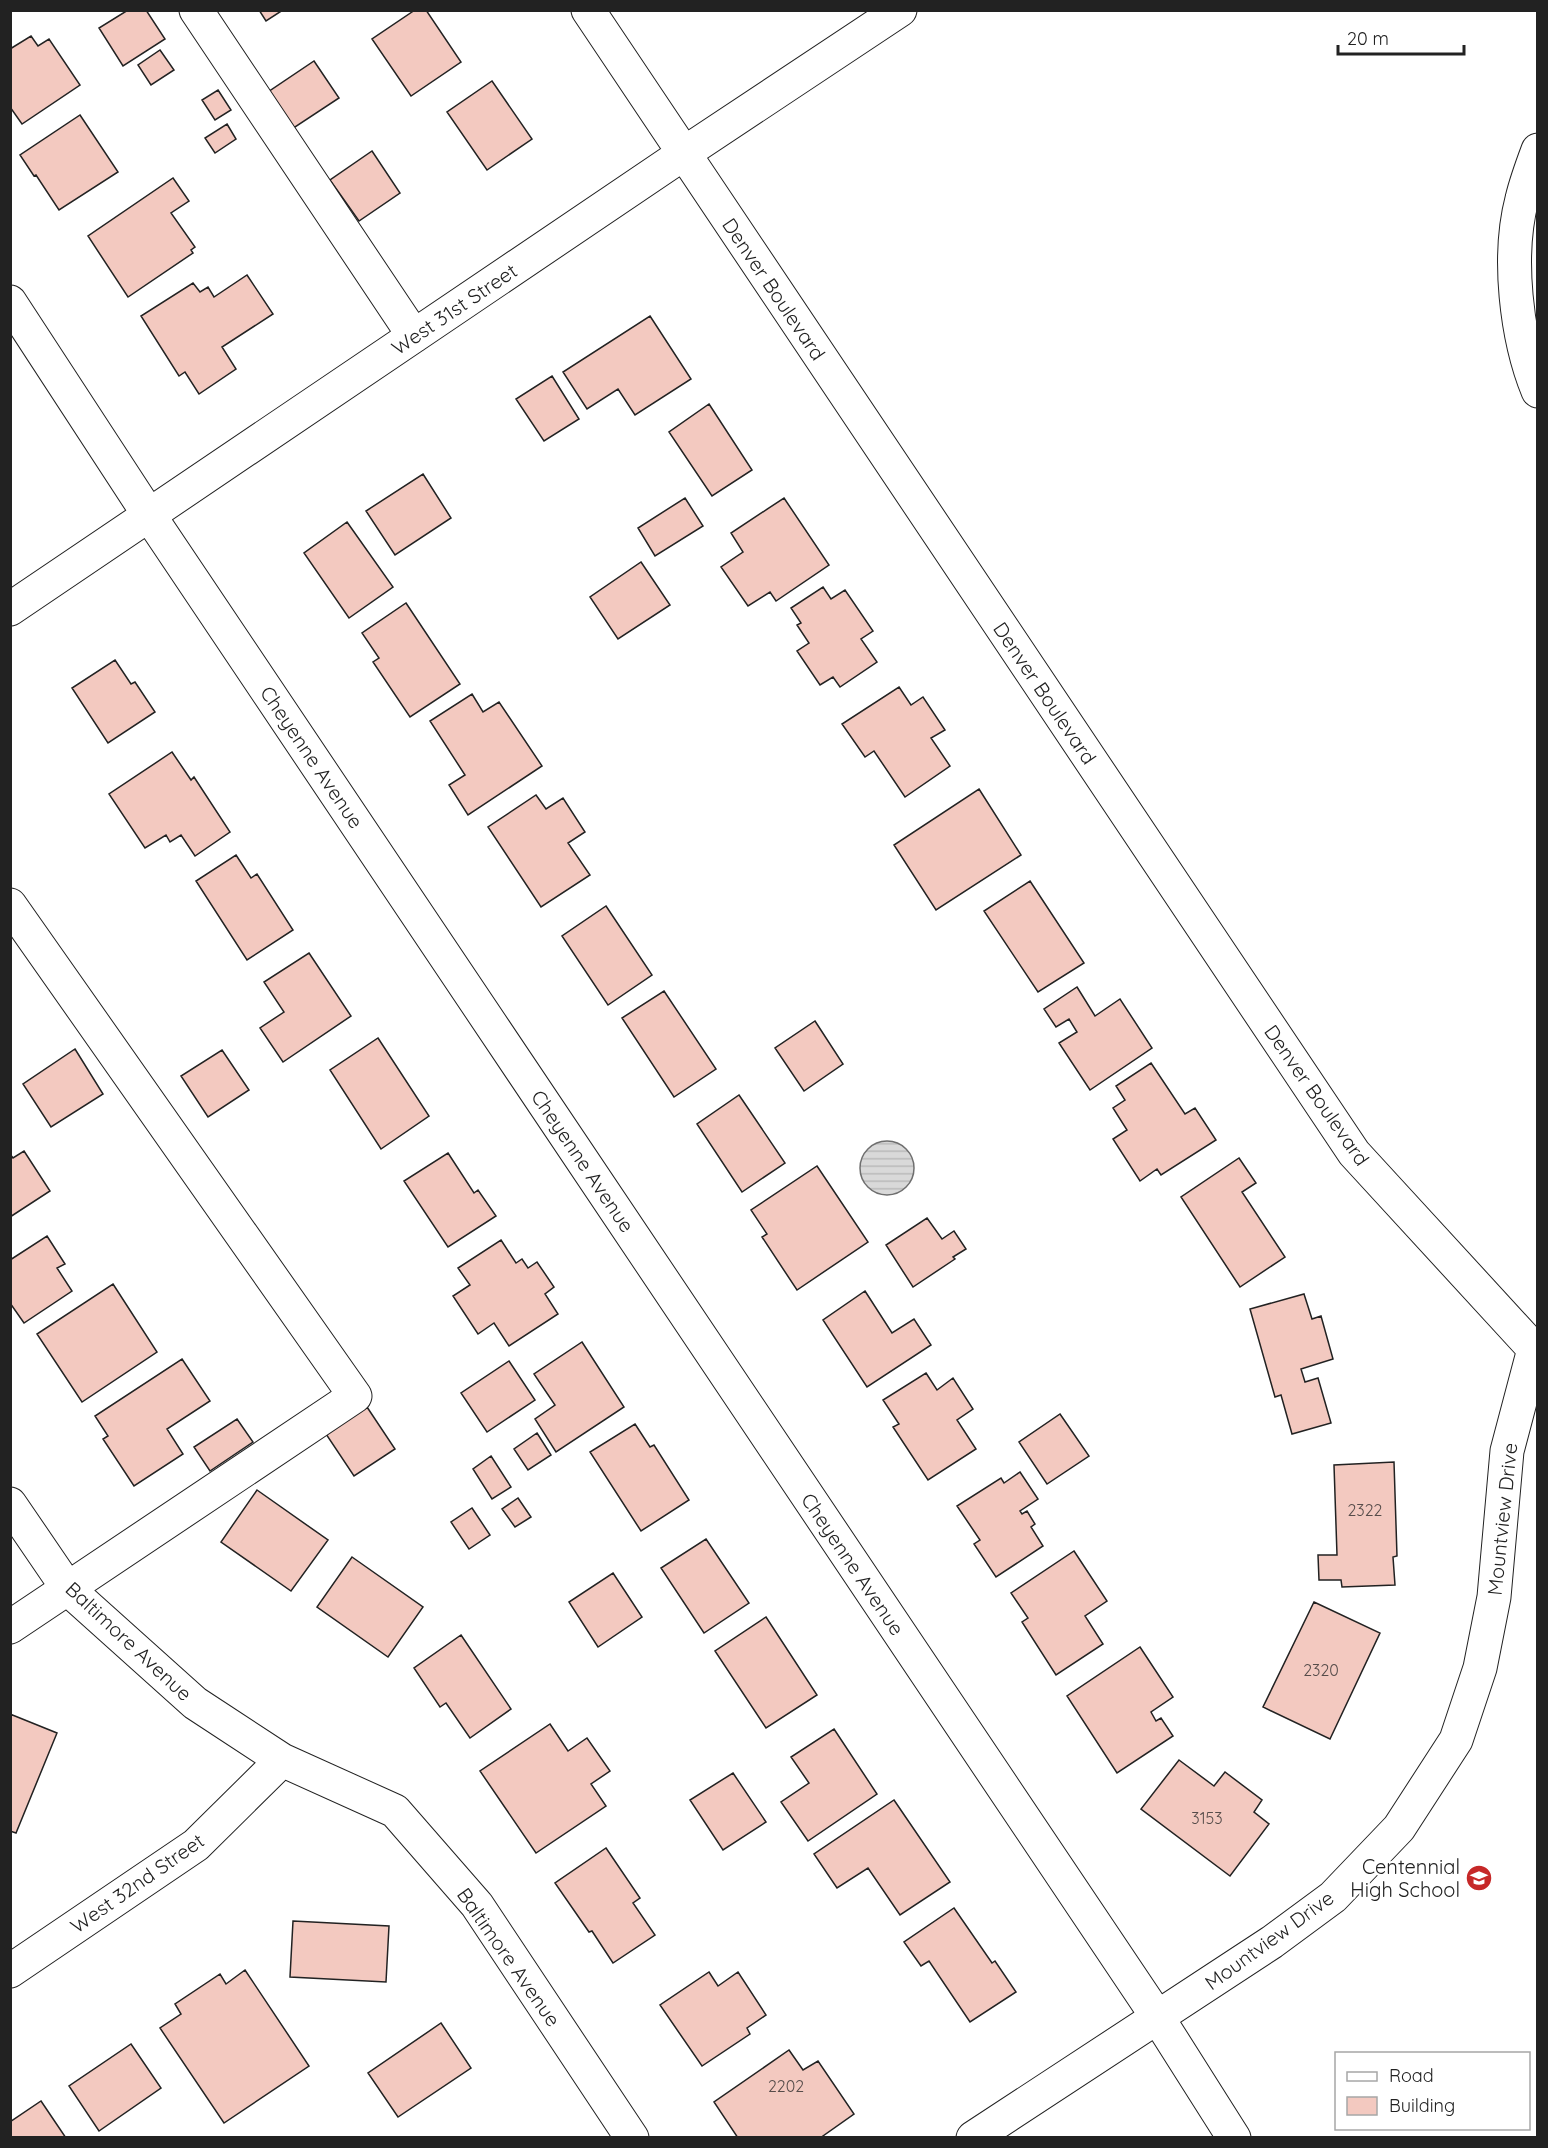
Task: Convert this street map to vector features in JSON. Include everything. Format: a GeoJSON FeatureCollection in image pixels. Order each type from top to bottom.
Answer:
{"type":"FeatureCollection","features":[{"type":"Feature","properties":{"kind":"street"},"geometry":{"type":"LineString","coordinates":[[196,10],[414,336]]}},
{"type":"Feature","properties":{"kind":"street","name":"Denver Boulevard"},"geometry":{"type":"LineString","coordinates":[[588,10],[1354,1153],[1536,1349]]}},
{"type":"Feature","properties":{"kind":"street","name":"West 31st Street"},"geometry":{"type":"LineString","coordinates":[[10,609],[900,10]]}},
{"type":"Feature","properties":{"kind":"street"},"geometry":{"type":"LineString","coordinates":[[1538,150],[1521,200],[1515,249],[1517,318],[1528,368],[1538,391]]}},
{"type":"Feature","properties":{"kind":"street","name":"Cheyenne Avenue"},"geometry":{"type":"LineString","coordinates":[[10,302],[149,515],[1158,2018],[1234,2138]]}},
{"type":"Feature","properties":{"kind":"street"},"geometry":{"type":"LineString","coordinates":[[10,905],[355,1396],[10,1628]]}},
{"type":"Feature","properties":{"kind":"street","name":"Mountview Drive"},"geometry":{"type":"LineString","coordinates":[[973,2138],[1272,1942],[1332,1897],[1400,1828],[1456,1740],[1480,1668],[1492,1607],[1507,1451],[1536,1349]]}},
{"type":"Feature","properties":{"kind":"street","name":"Baltimore Avenue"},"geometry":{"type":"LineString","coordinates":[[10,1504],[68,1589],[195,1703],[282,1760],[395,1810],[477,1905],[632,2138]]}},
{"type":"Feature","properties":{"kind":"street","name":"West 32nd Street"},"geometry":{"type":"LineString","coordinates":[[10,1971],[196,1845],[282,1760]]}},
{"type":"Feature","properties":{"kind":"shaded area"},"geometry":{"type":"Polygon","coordinates":[[[887,1141],[897,1143],[906,1149],[912,1158],[914,1168],[912,1178],[906,1187],[897,1193],[887,1195],[877,1193],[868,1187],[862,1178],[860,1168],[862,1158],[868,1149],[877,1143],[887,1141]]]}},
{"type":"Feature","properties":{"kind":"building"},"geometry":{"type":"Polygon","coordinates":[[[128,10],[146,10],[165,39],[123,66],[99,28],[128,10]]]}},
{"type":"Feature","properties":{"kind":"building"},"geometry":{"type":"Polygon","coordinates":[[[259,10],[283,10],[266,21],[259,10]]]}},
{"type":"Feature","properties":{"kind":"building"},"geometry":{"type":"Polygon","coordinates":[[[415,10],[426,10],[461,62],[411,96],[372,39],[415,10]]]}},
{"type":"Feature","properties":{"kind":"building"},"geometry":{"type":"Polygon","coordinates":[[[31,36],[38,46],[49,39],[80,85],[22,124],[10,107],[10,49],[31,36]]]}},
{"type":"Feature","properties":{"kind":"building"},"geometry":{"type":"Polygon","coordinates":[[[160,50],[174,70],[151,85],[138,65],[160,50]]]}},
{"type":"Feature","properties":{"kind":"building"},"geometry":{"type":"Polygon","coordinates":[[[314,61],[339,98],[289,131],[265,94],[314,61]]]}},
{"type":"Feature","properties":{"kind":"building"},"geometry":{"type":"Polygon","coordinates":[[[492,81],[532,139],[487,170],[447,112],[492,81]]]}},
{"type":"Feature","properties":{"kind":"building"},"geometry":{"type":"Polygon","coordinates":[[[218,90],[231,110],[215,120],[202,100],[218,90]]]}},
{"type":"Feature","properties":{"kind":"building"},"geometry":{"type":"Polygon","coordinates":[[[80,115],[118,172],[59,210],[20,155],[80,115]]]}},
{"type":"Feature","properties":{"kind":"building"},"geometry":{"type":"Polygon","coordinates":[[[227,124],[236,139],[215,153],[205,138],[227,124]]]}},
{"type":"Feature","properties":{"kind":"building"},"geometry":{"type":"Polygon","coordinates":[[[372,151],[400,193],[359,221],[330,180],[372,151]]]}},
{"type":"Feature","properties":{"kind":"building"},"geometry":{"type":"Polygon","coordinates":[[[173,178],[189,201],[171,213],[195,247],[191,250],[193,253],[128,297],[88,236],[173,178]]]}},
{"type":"Feature","properties":{"kind":"building"},"geometry":{"type":"Polygon","coordinates":[[[247,275],[273,314],[222,347],[236,369],[199,394],[185,372],[179,376],[141,316],[193,283],[200,292],[208,287],[214,297],[247,275]]]}},
{"type":"Feature","properties":{"kind":"building"},"geometry":{"type":"Polygon","coordinates":[[[650,316],[691,379],[635,415],[618,389],[587,409],[563,372],[650,316]]]}},
{"type":"Feature","properties":{"kind":"building"},"geometry":{"type":"Polygon","coordinates":[[[552,376],[579,419],[544,441],[516,399],[552,376]]]}},
{"type":"Feature","properties":{"kind":"building"},"geometry":{"type":"Polygon","coordinates":[[[709,404],[752,470],[712,496],[669,432],[709,404]]]}},
{"type":"Feature","properties":{"kind":"building"},"geometry":{"type":"Polygon","coordinates":[[[423,474],[451,518],[395,555],[366,511],[423,474]]]}},
{"type":"Feature","properties":{"kind":"building"},"geometry":{"type":"Polygon","coordinates":[[[685,498],[703,526],[655,556],[638,528],[685,498]]]}},
{"type":"Feature","properties":{"kind":"building"},"geometry":{"type":"Polygon","coordinates":[[[784,498],[829,565],[776,601],[770,592],[748,606],[721,567],[743,552],[731,533],[784,498]]]}},
{"type":"Feature","properties":{"kind":"building"},"geometry":{"type":"Polygon","coordinates":[[[347,522],[393,587],[349,618],[304,553],[347,522]]]}},
{"type":"Feature","properties":{"kind":"building"},"geometry":{"type":"Polygon","coordinates":[[[641,562],[670,605],[618,639],[590,597],[641,562]]]}},
{"type":"Feature","properties":{"kind":"building"},"geometry":{"type":"Polygon","coordinates":[[[823,587],[831,599],[845,590],[873,631],[861,639],[877,662],[840,687],[833,677],[820,685],[797,651],[809,643],[797,625],[801,623],[791,608],[823,587]]]}},
{"type":"Feature","properties":{"kind":"building"},"geometry":{"type":"Polygon","coordinates":[[[406,603],[460,684],[410,717],[373,662],[379,658],[362,633],[406,603]]]}},
{"type":"Feature","properties":{"kind":"building"},"geometry":{"type":"Polygon","coordinates":[[[115,660],[131,684],[135,682],[155,712],[108,743],[72,688],[115,660]]]}},
{"type":"Feature","properties":{"kind":"building"},"geometry":{"type":"Polygon","coordinates":[[[899,687],[911,705],[923,697],[945,730],[931,738],[950,766],[905,797],[874,751],[865,757],[842,724],[899,687]]]}},
{"type":"Feature","properties":{"kind":"building"},"geometry":{"type":"Polygon","coordinates":[[[472,694],[483,712],[499,702],[542,766],[468,815],[449,785],[465,775],[430,721],[472,694]]]}},
{"type":"Feature","properties":{"kind":"building"},"geometry":{"type":"Polygon","coordinates":[[[172,752],[191,780],[194,777],[230,832],[195,856],[181,835],[170,842],[166,835],[145,848],[109,794],[172,752]]]}},
{"type":"Feature","properties":{"kind":"building"},"geometry":{"type":"Polygon","coordinates":[[[979,789],[1021,855],[936,910],[894,845],[979,789]]]}},
{"type":"Feature","properties":{"kind":"building"},"geometry":{"type":"Polygon","coordinates":[[[536,795],[546,809],[563,798],[585,832],[568,843],[590,875],[541,907],[488,827],[536,795]]]}},
{"type":"Feature","properties":{"kind":"building"},"geometry":{"type":"Polygon","coordinates":[[[236,855],[251,878],[257,874],[293,930],[247,960],[196,881],[236,855]]]}},
{"type":"Feature","properties":{"kind":"building"},"geometry":{"type":"Polygon","coordinates":[[[1030,881],[1084,963],[1038,992],[984,911],[1030,881]]]}},
{"type":"Feature","properties":{"kind":"building"},"geometry":{"type":"Polygon","coordinates":[[[606,906],[652,975],[608,1005],[562,936],[606,906]]]}},
{"type":"Feature","properties":{"kind":"building"},"geometry":{"type":"Polygon","coordinates":[[[309,953],[351,1016],[283,1062],[260,1028],[284,1012],[264,982],[309,953]]]}},
{"type":"Feature","properties":{"kind":"building"},"geometry":{"type":"Polygon","coordinates":[[[1077,987],[1095,1016],[1120,999],[1152,1048],[1090,1090],[1059,1043],[1077,1032],[1069,1019],[1056,1027],[1044,1009],[1077,987]]]}},
{"type":"Feature","properties":{"kind":"building"},"geometry":{"type":"Polygon","coordinates":[[[664,991],[716,1069],[674,1097],[622,1018],[664,991]]]}},
{"type":"Feature","properties":{"kind":"building"},"geometry":{"type":"Polygon","coordinates":[[[815,1021],[843,1064],[804,1091],[775,1048],[815,1021]]]}},
{"type":"Feature","properties":{"kind":"building"},"geometry":{"type":"Polygon","coordinates":[[[378,1038],[429,1116],[381,1149],[330,1070],[378,1038]]]}},
{"type":"Feature","properties":{"kind":"building"},"geometry":{"type":"Polygon","coordinates":[[[75,1049],[103,1094],[51,1127],[23,1084],[75,1049]]]}},
{"type":"Feature","properties":{"kind":"building"},"geometry":{"type":"Polygon","coordinates":[[[222,1050],[249,1090],[208,1117],[181,1076],[222,1050]]]}},
{"type":"Feature","properties":{"kind":"building"},"geometry":{"type":"Polygon","coordinates":[[[1151,1063],[1185,1114],[1195,1108],[1216,1140],[1161,1175],[1157,1169],[1140,1181],[1113,1139],[1127,1130],[1113,1108],[1125,1100],[1116,1086],[1151,1063]]]}},
{"type":"Feature","properties":{"kind":"building"},"geometry":{"type":"Polygon","coordinates":[[[739,1095],[785,1163],[742,1192],[697,1124],[739,1095]]]}},
{"type":"Feature","properties":{"kind":"building"},"geometry":{"type":"Polygon","coordinates":[[[24,1151],[50,1191],[10,1217],[10,1154],[13,1158],[24,1151]]]}},
{"type":"Feature","properties":{"kind":"building"},"geometry":{"type":"Polygon","coordinates":[[[448,1153],[474,1193],[478,1190],[496,1216],[448,1247],[404,1181],[448,1153]]]}},
{"type":"Feature","properties":{"kind":"building"},"geometry":{"type":"Polygon","coordinates":[[[1239,1158],[1256,1183],[1242,1192],[1285,1257],[1240,1287],[1181,1197],[1239,1158]]]}},
{"type":"Feature","properties":{"kind":"building"},"geometry":{"type":"Polygon","coordinates":[[[817,1166],[868,1242],[797,1290],[762,1237],[767,1234],[751,1210],[817,1166]]]}},
{"type":"Feature","properties":{"kind":"building"},"geometry":{"type":"Polygon","coordinates":[[[927,1218],[942,1239],[954,1231],[966,1249],[913,1287],[886,1245],[927,1218]]]}},
{"type":"Feature","properties":{"kind":"building"},"geometry":{"type":"Polygon","coordinates":[[[47,1236],[65,1264],[57,1268],[72,1291],[24,1323],[10,1303],[10,1260],[47,1236]]]}},
{"type":"Feature","properties":{"kind":"building"},"geometry":{"type":"Polygon","coordinates":[[[501,1240],[516,1263],[522,1259],[528,1268],[537,1262],[554,1287],[545,1294],[558,1314],[509,1346],[494,1323],[478,1334],[453,1296],[470,1285],[458,1268],[501,1240]]]}},
{"type":"Feature","properties":{"kind":"building"},"geometry":{"type":"Polygon","coordinates":[[[113,1284],[157,1352],[82,1402],[37,1334],[113,1284]]]}},
{"type":"Feature","properties":{"kind":"building"},"geometry":{"type":"Polygon","coordinates":[[[865,1291],[892,1333],[914,1319],[931,1345],[867,1387],[823,1320],[865,1291]]]}},
{"type":"Feature","properties":{"kind":"building"},"geometry":{"type":"Polygon","coordinates":[[[1304,1294],[1312,1319],[1321,1316],[1333,1359],[1301,1369],[1305,1382],[1318,1378],[1331,1423],[1292,1434],[1281,1395],[1275,1397],[1250,1309],[1304,1294]]]}},
{"type":"Feature","properties":{"kind":"building"},"geometry":{"type":"Polygon","coordinates":[[[582,1342],[624,1407],[556,1452],[535,1419],[555,1405],[534,1374],[582,1342]]]}},
{"type":"Feature","properties":{"kind":"building"},"geometry":{"type":"Polygon","coordinates":[[[182,1359],[210,1401],[167,1429],[183,1454],[134,1486],[103,1439],[108,1436],[95,1416],[182,1359]]]}},
{"type":"Feature","properties":{"kind":"building"},"geometry":{"type":"Polygon","coordinates":[[[509,1361],[535,1400],[487,1432],[461,1393],[509,1361]]]}},
{"type":"Feature","properties":{"kind":"building"},"geometry":{"type":"Polygon","coordinates":[[[926,1373],[937,1390],[953,1378],[973,1409],[957,1420],[976,1449],[928,1480],[893,1427],[899,1424],[883,1400],[926,1373]]]}},
{"type":"Feature","properties":{"kind":"building"},"geometry":{"type":"Polygon","coordinates":[[[367,1407],[395,1449],[354,1476],[326,1434],[367,1407]]]}},
{"type":"Feature","properties":{"kind":"building"},"geometry":{"type":"Polygon","coordinates":[[[1060,1414],[1089,1456],[1047,1484],[1019,1442],[1060,1414]]]}},
{"type":"Feature","properties":{"kind":"building"},"geometry":{"type":"Polygon","coordinates":[[[237,1419],[253,1442],[210,1471],[194,1447],[237,1419]]]}},
{"type":"Feature","properties":{"kind":"building"},"geometry":{"type":"Polygon","coordinates":[[[635,1424],[650,1447],[654,1445],[689,1500],[641,1531],[590,1452],[635,1424]]]}},
{"type":"Feature","properties":{"kind":"building"},"geometry":{"type":"Polygon","coordinates":[[[537,1433],[551,1455],[528,1470],[514,1449],[537,1433]]]}},
{"type":"Feature","properties":{"kind":"building"},"geometry":{"type":"Polygon","coordinates":[[[491,1456],[511,1487],[492,1499],[473,1469],[491,1456]]]}},
{"type":"Feature","properties":{"kind":"building"},"geometry":{"type":"Polygon","coordinates":[[[1394,1462],[1397,1556],[1393,1557],[1395,1585],[1342,1587],[1341,1580],[1319,1580],[1318,1555],[1337,1555],[1334,1465],[1394,1462]]]}},
{"type":"Feature","properties":{"kind":"building"},"geometry":{"type":"Polygon","coordinates":[[[1020,1472],[1038,1499],[1020,1511],[1022,1514],[1027,1511],[1035,1524],[1031,1527],[1043,1546],[996,1577],[974,1544],[980,1540],[957,1506],[1001,1478],[1004,1483],[1020,1472]]]}},
{"type":"Feature","properties":{"kind":"building"},"geometry":{"type":"Polygon","coordinates":[[[257,1490],[328,1540],[291,1591],[221,1542],[257,1490]]]}},
{"type":"Feature","properties":{"kind":"building"},"geometry":{"type":"Polygon","coordinates":[[[518,1498],[531,1517],[515,1527],[502,1509],[518,1498]]]}},
{"type":"Feature","properties":{"kind":"building"},"geometry":{"type":"Polygon","coordinates":[[[472,1508],[490,1535],[469,1549],[451,1522],[472,1508]]]}},
{"type":"Feature","properties":{"kind":"building"},"geometry":{"type":"Polygon","coordinates":[[[706,1539],[749,1603],[704,1633],[661,1568],[706,1539]]]}},
{"type":"Feature","properties":{"kind":"building"},"geometry":{"type":"Polygon","coordinates":[[[1074,1551],[1107,1601],[1085,1616],[1103,1644],[1056,1675],[1022,1622],[1028,1618],[1011,1593],[1074,1551]]]}},
{"type":"Feature","properties":{"kind":"building"},"geometry":{"type":"Polygon","coordinates":[[[352,1557],[423,1607],[388,1657],[317,1607],[352,1557]]]}},
{"type":"Feature","properties":{"kind":"building"},"geometry":{"type":"Polygon","coordinates":[[[613,1573],[642,1617],[598,1647],[569,1602],[613,1573]]]}},
{"type":"Feature","properties":{"kind":"building"},"geometry":{"type":"Polygon","coordinates":[[[1314,1602],[1380,1633],[1330,1739],[1263,1707],[1314,1602]]]}},
{"type":"Feature","properties":{"kind":"building"},"geometry":{"type":"Polygon","coordinates":[[[766,1617],[817,1695],[766,1728],[715,1651],[766,1617]]]}},
{"type":"Feature","properties":{"kind":"building"},"geometry":{"type":"Polygon","coordinates":[[[461,1635],[511,1709],[470,1738],[446,1703],[440,1707],[414,1668],[461,1635]]]}},
{"type":"Feature","properties":{"kind":"building"},"geometry":{"type":"Polygon","coordinates":[[[1140,1647],[1173,1697],[1151,1712],[1156,1721],[1161,1718],[1173,1736],[1117,1773],[1067,1696],[1140,1647]]]}},
{"type":"Feature","properties":{"kind":"building"},"geometry":{"type":"Polygon","coordinates":[[[10,1714],[57,1733],[16,1833],[10,1831],[10,1714]]]}},
{"type":"Feature","properties":{"kind":"building"},"geometry":{"type":"Polygon","coordinates":[[[550,1724],[568,1751],[587,1738],[610,1771],[591,1784],[606,1806],[536,1853],[480,1771],[550,1724]]]}},
{"type":"Feature","properties":{"kind":"building"},"geometry":{"type":"Polygon","coordinates":[[[834,1729],[877,1794],[808,1841],[781,1802],[809,1783],[791,1757],[834,1729]]]}},
{"type":"Feature","properties":{"kind":"building"},"geometry":{"type":"Polygon","coordinates":[[[1179,1760],[1214,1786],[1225,1772],[1262,1800],[1254,1812],[1269,1824],[1230,1876],[1141,1809],[1179,1760]]]}},
{"type":"Feature","properties":{"kind":"building"},"geometry":{"type":"Polygon","coordinates":[[[733,1773],[766,1822],[723,1850],[690,1800],[733,1773]]]}},
{"type":"Feature","properties":{"kind":"building"},"geometry":{"type":"Polygon","coordinates":[[[894,1800],[950,1882],[900,1915],[868,1868],[837,1888],[814,1854],[894,1800]]]}},
{"type":"Feature","properties":{"kind":"building"},"geometry":{"type":"Polygon","coordinates":[[[606,1848],[640,1898],[633,1903],[655,1935],[613,1963],[555,1883],[606,1848]]]}},
{"type":"Feature","properties":{"kind":"building"},"geometry":{"type":"Polygon","coordinates":[[[954,1908],[992,1963],[995,1961],[1016,1992],[970,2022],[929,1961],[921,1966],[904,1942],[954,1908]]]}},
{"type":"Feature","properties":{"kind":"building"},"geometry":{"type":"Polygon","coordinates":[[[293,1921],[389,1926],[386,1982],[290,1977],[293,1921]]]}},
{"type":"Feature","properties":{"kind":"building"},"geometry":{"type":"Polygon","coordinates":[[[245,1970],[309,2066],[224,2123],[160,2028],[181,2014],[175,2004],[220,1974],[226,1984],[245,1970]]]}},
{"type":"Feature","properties":{"kind":"building"},"geometry":{"type":"Polygon","coordinates":[[[709,1972],[718,1986],[738,1972],[766,2015],[747,2028],[750,2034],[702,2066],[660,2005],[709,1972]]]}},
{"type":"Feature","properties":{"kind":"building"},"geometry":{"type":"Polygon","coordinates":[[[441,2023],[471,2068],[398,2117],[368,2073],[441,2023]]]}},
{"type":"Feature","properties":{"kind":"building"},"geometry":{"type":"Polygon","coordinates":[[[131,2044],[161,2088],[99,2131],[69,2086],[131,2044]]]}},
{"type":"Feature","properties":{"kind":"building"},"geometry":{"type":"Polygon","coordinates":[[[789,2050],[803,2070],[818,2061],[854,2114],[820,2138],[738,2138],[714,2102],[789,2050]]]}},
{"type":"Feature","properties":{"kind":"building"},"geometry":{"type":"Polygon","coordinates":[[[41,2101],[66,2138],[10,2138],[10,2122],[41,2101]]]}},
{"type":"Feature","properties":{"kind":"place","name":"Centennial High School"},"geometry":{"type":"Point","coordinates":[1479,1878]}}]}
